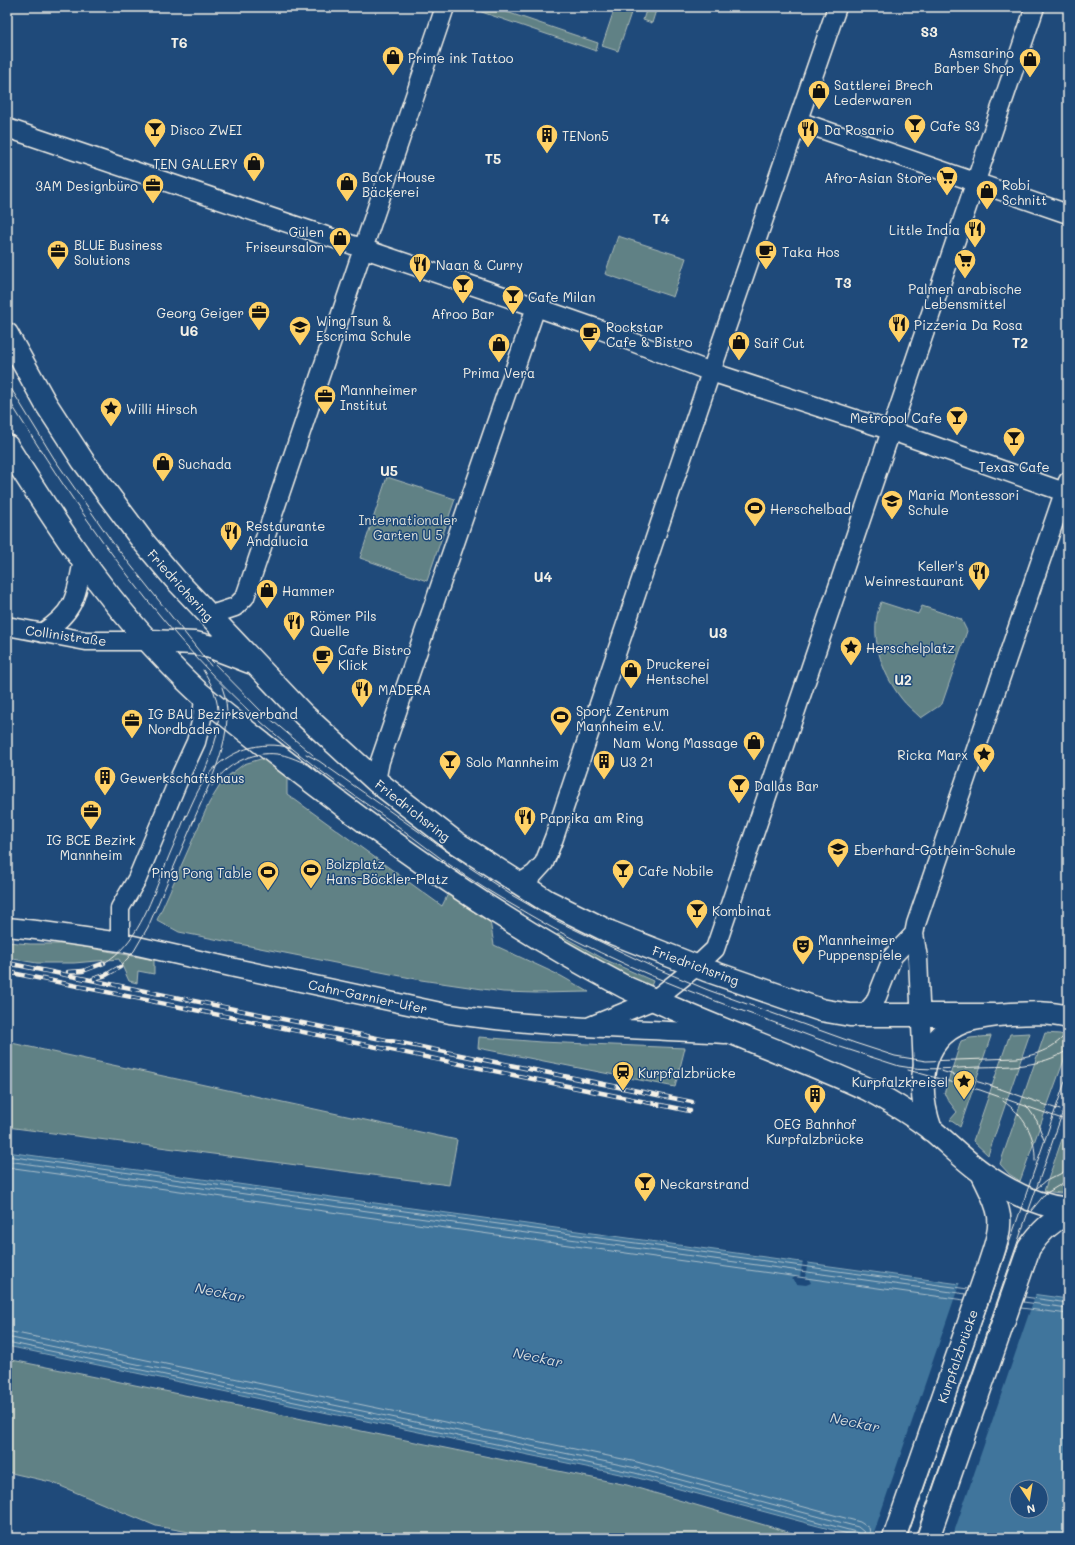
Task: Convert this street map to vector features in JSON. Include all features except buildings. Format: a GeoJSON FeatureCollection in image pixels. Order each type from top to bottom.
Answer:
{"type":"FeatureCollection","features":[{"type":"Feature","properties":{"kind":"main road","name":"Friedrichsring"},"geometry":{"type":"LineString","coordinates":[[7,334],[46,404],[83,461],[142,540],[208,616],[303,714],[376,781],[455,842],[546,901],[610,932],[697,966],[821,1010],[850,1015],[864,1015],[921,1007],[994,1015]]}},
{"type":"Feature","properties":{"kind":"main road"},"geometry":{"type":"LineString","coordinates":[[7,446],[83,560],[119,608],[149,642],[204,697],[263,745],[367,824],[472,897],[552,946],[628,988],[733,1034],[869,1090],[893,1103],[932,1130],[982,1173],[1004,1187],[1045,1205],[1068,1209]]}},
{"type":"Feature","properties":{"kind":"main road"},"geometry":{"type":"LineString","coordinates":[[149,642],[195,643],[211,647],[254,664]]}},
{"type":"Feature","properties":{"kind":"main road"},"geometry":{"type":"LineString","coordinates":[[932,1130],[924,1101],[923,1075],[928,1055],[934,1045],[944,1034],[963,1022],[994,1015],[1037,1013],[1058,1014],[1068,1017]]}},
{"type":"Feature","properties":{"kind":"main road","name":"Kurpfalzbrücke"},"geometry":{"type":"LineString","coordinates":[[894,1538],[988,1268],[997,1237],[999,1223],[998,1211],[982,1173]]}},
{"type":"Feature","properties":{"kind":"main road"},"geometry":{"type":"LineString","coordinates":[[928,1538],[1029,1248],[1035,1239],[1049,1225],[1068,1213]]}},
{"type":"Feature","properties":{"kind":"street"},"geometry":{"type":"LineString","coordinates":[[208,616],[235,607],[245,597],[445,7]]}},
{"type":"Feature","properties":{"kind":"street"},"geometry":{"type":"LineString","coordinates":[[519,884],[534,874],[544,863],[554,838],[711,372],[837,7]]}},
{"type":"Feature","properties":{"kind":"street"},"geometry":{"type":"LineString","coordinates":[[588,1027],[654,1000],[697,966],[715,949],[1035,7]]}},
{"type":"Feature","properties":{"kind":"street"},"geometry":{"type":"LineString","coordinates":[[798,121],[1068,214]]}},
{"type":"Feature","properties":{"kind":"street"},"geometry":{"type":"LineString","coordinates":[[7,128],[536,307],[596,328],[711,372],[1066,486],[914,934],[918,958],[923,1075]]}},
{"type":"Feature","properties":{"kind":"street"},"geometry":{"type":"LineString","coordinates":[[376,781],[382,754],[536,307]]}},
{"type":"Feature","properties":{"kind":"street"},"geometry":{"type":"LineString","coordinates":[[42,633],[55,625],[69,610],[77,590],[83,560]]}},
{"type":"Feature","properties":{"kind":"street","name":"Collinistraße"},"geometry":{"type":"LineString","coordinates":[[7,626],[86,640],[149,642]]}},
{"type":"Feature","properties":{"kind":"street"},"geometry":{"type":"LineString","coordinates":[[120,942],[120,908],[137,879],[196,742],[202,718],[204,697]]}},
{"type":"Feature","properties":{"kind":"street","name":"Cahn-Garnier-Ufer"},"geometry":{"type":"LineString","coordinates":[[7,927],[120,942],[450,1014],[528,1023],[733,1034]]}},
{"type":"Feature","properties":{"kind":"street"},"geometry":{"type":"LineString","coordinates":[[864,1015],[875,1002],[893,956],[914,934]]}},
{"type":"Feature","properties":{"kind":"green space"},"geometry":{"type":"Polygon","coordinates":[[[467,7],[492,7],[598,43],[596,51],[467,7]]]}},
{"type":"Feature","properties":{"kind":"green space"},"geometry":{"type":"Polygon","coordinates":[[[615,7],[633,7],[618,51],[602,46],[615,7]]]}},
{"type":"Feature","properties":{"kind":"green space"},"geometry":{"type":"Polygon","coordinates":[[[647,7],[657,7],[652,23],[643,20],[647,7]]]}},
{"type":"Feature","properties":{"kind":"green space"},"geometry":{"type":"Polygon","coordinates":[[[618,236],[686,258],[673,297],[605,274],[618,236]]]}},
{"type":"Feature","properties":{"kind":"green space","name":"Internationaler Garten U 5"},"geometry":{"type":"Polygon","coordinates":[[[387,477],[455,499],[427,581],[360,558],[387,477]]]}},
{"type":"Feature","properties":{"kind":"green space"},"geometry":{"type":"Polygon","coordinates":[[[881,602],[918,614],[922,606],[961,619],[967,631],[942,704],[921,718],[901,698],[882,665],[876,640],[877,614],[881,602]]]}},
{"type":"Feature","properties":{"kind":"green space"},"geometry":{"type":"Polygon","coordinates":[[[264,758],[287,777],[287,794],[442,906],[448,894],[490,921],[494,945],[561,976],[589,992],[503,992],[421,980],[179,932],[157,920],[209,803],[224,779],[244,764],[264,758]]]}},
{"type":"Feature","properties":{"kind":"green space"},"geometry":{"type":"Polygon","coordinates":[[[558,934],[604,959],[653,981],[651,986],[648,988],[556,937],[558,934]]]}},
{"type":"Feature","properties":{"kind":"green space"},"geometry":{"type":"Polygon","coordinates":[[[7,942],[30,944],[70,944],[154,960],[154,974],[138,971],[137,983],[129,981],[119,959],[74,963],[37,963],[7,958],[7,942]]]}},
{"type":"Feature","properties":{"kind":"green space"},"geometry":{"type":"Polygon","coordinates":[[[1030,1033],[988,1155],[973,1141],[1010,1034],[1030,1033]]]}},
{"type":"Feature","properties":{"kind":"green space"},"geometry":{"type":"Polygon","coordinates":[[[1045,1033],[1060,1034],[1068,1037],[1068,1049],[1020,1181],[1009,1174],[1000,1164],[1045,1033]]]}},
{"type":"Feature","properties":{"kind":"green space"},"geometry":{"type":"Polygon","coordinates":[[[991,1036],[960,1127],[950,1120],[957,1112],[944,1094],[961,1041],[970,1038],[991,1036]]]}},
{"type":"Feature","properties":{"kind":"green space"},"geometry":{"type":"Polygon","coordinates":[[[479,1037],[541,1042],[685,1048],[675,1087],[478,1048],[479,1037]]]}},
{"type":"Feature","properties":{"kind":"green space"},"geometry":{"type":"Polygon","coordinates":[[[7,1042],[457,1140],[449,1185],[7,1127],[7,1042]]]}},
{"type":"Feature","properties":{"kind":"green space"},"geometry":{"type":"Polygon","coordinates":[[[1068,1122],[1068,1192],[1060,1193],[1044,1191],[1068,1122]]]}},
{"type":"Feature","properties":{"kind":"green space"},"geometry":{"type":"Polygon","coordinates":[[[7,1359],[627,1485],[809,1538],[222,1538],[156,1526],[51,1482],[7,1472],[7,1359]]]}},
{"type":"Feature","properties":{"kind":"water","name":"Neckar"},"geometry":{"type":"Polygon","coordinates":[[[7,1152],[1068,1299],[1068,1538],[863,1538],[634,1477],[7,1346],[7,1152]]]}},
{"type":"Feature","properties":{"kind":"pier"},"geometry":{"type":"Polygon","coordinates":[[[803,1260],[808,1261],[805,1278],[809,1279],[811,1283],[806,1285],[797,1284],[792,1279],[797,1276],[800,1277],[803,1260]]]}},
{"type":"Feature","properties":{"kind":"pier"},"geometry":{"type":"Polygon","coordinates":[[[960,1282],[1036,1293],[952,1538],[872,1538],[960,1282]]]}},
{"type":"Feature","properties":{"kind":"tram line"},"geometry":{"type":"LineString","coordinates":[[7,382],[55,460],[113,543],[211,666]]}},
{"type":"Feature","properties":{"kind":"tram line"},"geometry":{"type":"LineString","coordinates":[[7,397],[60,480],[118,562],[148,601],[214,676],[249,711],[302,756],[455,869],[485,888],[538,920],[627,965],[707,998],[815,1038],[899,1066],[929,1069],[1025,1065],[1046,1060],[1068,1050]]}},
{"type":"Feature","properties":{"kind":"tram line"},"geometry":{"type":"LineString","coordinates":[[210,659],[261,711],[313,755]]}},
{"type":"Feature","properties":{"kind":"tram line"},"geometry":{"type":"LineString","coordinates":[[201,780],[212,751],[218,725],[216,698],[203,670]]}},
{"type":"Feature","properties":{"kind":"tram line"},"geometry":{"type":"LineString","coordinates":[[192,824],[220,757],[224,739],[227,721],[226,704],[222,687]]}},
{"type":"Feature","properties":{"kind":"tram line"},"geometry":{"type":"LineString","coordinates":[[185,819],[204,780],[225,759],[245,749],[257,746],[268,745],[291,748]]}},
{"type":"Feature","properties":{"kind":"tram line"},"geometry":{"type":"LineString","coordinates":[[212,786],[217,778],[231,766],[248,757],[277,754],[307,764]]}},
{"type":"Feature","properties":{"kind":"tram line"},"geometry":{"type":"LineString","coordinates":[[306,754],[319,761],[469,867],[510,894],[555,920],[653,967],[708,990],[855,1043],[895,1056],[926,1061],[1024,1057],[1046,1050],[1058,1042],[1068,1031]]}},
{"type":"Feature","properties":{"kind":"tram line"},"geometry":{"type":"LineString","coordinates":[[104,963],[125,945],[141,923],[186,815]]}},
{"type":"Feature","properties":{"kind":"tram line"},"geometry":{"type":"LineString","coordinates":[[120,967],[134,951],[148,927],[195,818]]}},
{"type":"Feature","properties":{"kind":"tram line"},"geometry":{"type":"LineString","coordinates":[[908,1070],[980,1090],[1068,1121]]}},
{"type":"Feature","properties":{"kind":"tram line"},"geometry":{"type":"LineString","coordinates":[[941,1071],[992,1086],[1060,1110]]}},
{"type":"Feature","properties":{"kind":"tram line"},"geometry":{"type":"LineString","coordinates":[[907,1538],[1068,1073]]}},
{"type":"Feature","properties":{"kind":"tram line"},"geometry":{"type":"LineString","coordinates":[[915,1538],[1068,1097]]}},
{"type":"Feature","properties":{"kind":"tram line"},"geometry":{"type":"LineString","coordinates":[[1003,1101],[1017,1113],[1027,1127],[1033,1143],[1035,1161]]}},
{"type":"Feature","properties":{"kind":"tram line"},"geometry":{"type":"LineString","coordinates":[[1026,1105],[1037,1121],[1044,1140]]}},
{"type":"Feature","properties":{"kind":"tram line"},"geometry":{"type":"LineString","coordinates":[[1037,1188],[1046,1181],[1068,1170]]}},
{"type":"Feature","properties":{"kind":"tram line"},"geometry":{"type":"LineString","coordinates":[[1031,1211],[1045,1194],[1068,1180]]}},
{"type":"Feature","properties":{"kind":"railway"},"geometry":{"type":"LineString","coordinates":[[7,963],[692,1102]]}},
{"type":"Feature","properties":{"kind":"railway"},"geometry":{"type":"LineString","coordinates":[[68,972],[83,971],[104,963]]}},
{"type":"Feature","properties":{"kind":"railway"},"geometry":{"type":"LineString","coordinates":[[93,979],[106,975],[120,967]]}},
{"type":"Feature","properties":{"kind":"railway"},"geometry":{"type":"LineString","coordinates":[[7,972],[47,980]]}},
{"type":"Feature","properties":{"kind":"railway"},"geometry":{"type":"LineString","coordinates":[[43,979],[690,1111]]}},
{"type":"Feature","properties":{"kind":"place","name":"Prime ink Tattoo"},"geometry":{"type":"Point","coordinates":[393,76]}},
{"type":"Feature","properties":{"kind":"place","name":"Asmsarino Barber Shop"},"geometry":{"type":"Point","coordinates":[1030,78]}},
{"type":"Feature","properties":{"kind":"place","name":"Sattlerei Brech Lederwaren"},"geometry":{"type":"Point","coordinates":[819,110]}},
{"type":"Feature","properties":{"kind":"place","name":"Cafe S3"},"geometry":{"type":"Point","coordinates":[915,144]}},
{"type":"Feature","properties":{"kind":"place","name":"Disco ZWEI"},"geometry":{"type":"Point","coordinates":[155,148]}},
{"type":"Feature","properties":{"kind":"place","name":"Da Rosario"},"geometry":{"type":"Point","coordinates":[808,148]}},
{"type":"Feature","properties":{"kind":"place","name":"TENon5"},"geometry":{"type":"Point","coordinates":[547,154]}},
{"type":"Feature","properties":{"kind":"place","name":"TEN GALLERY"},"geometry":{"type":"Point","coordinates":[254,182]}},
{"type":"Feature","properties":{"kind":"place","name":"Afro-Asian Store"},"geometry":{"type":"Point","coordinates":[947,196]}},
{"type":"Feature","properties":{"kind":"place","name":"Back House Bäckerei"},"geometry":{"type":"Point","coordinates":[347,202]}},
{"type":"Feature","properties":{"kind":"place","name":"3AM Designbüro"},"geometry":{"type":"Point","coordinates":[153,204]}},
{"type":"Feature","properties":{"kind":"place","name":"Robi Schnitt"},"geometry":{"type":"Point","coordinates":[987,210]}},
{"type":"Feature","properties":{"kind":"place","name":"Little India"},"geometry":{"type":"Point","coordinates":[975,248]}},
{"type":"Feature","properties":{"kind":"place","name":"Gülen Friseursalon"},"geometry":{"type":"Point","coordinates":[340,258]}},
{"type":"Feature","properties":{"kind":"place","name":"BLUE Business Solutions"},"geometry":{"type":"Point","coordinates":[58,270]}},
{"type":"Feature","properties":{"kind":"place","name":"Taka Hos"},"geometry":{"type":"Point","coordinates":[766,270]}},
{"type":"Feature","properties":{"kind":"place","name":"Palmen arabische Lebensmittel"},"geometry":{"type":"Point","coordinates":[965,280]}},
{"type":"Feature","properties":{"kind":"place","name":"Naan & Curry"},"geometry":{"type":"Point","coordinates":[420,284]}},
{"type":"Feature","properties":{"kind":"place","name":"Afroo Bar"},"geometry":{"type":"Point","coordinates":[463,304]}},
{"type":"Feature","properties":{"kind":"place","name":"Cafe Milan"},"geometry":{"type":"Point","coordinates":[513,316]}},
{"type":"Feature","properties":{"kind":"place","name":"Georg Geiger"},"geometry":{"type":"Point","coordinates":[259,332]}},
{"type":"Feature","properties":{"kind":"place","name":"Pizzeria Da Rosa"},"geometry":{"type":"Point","coordinates":[899,344]}},
{"type":"Feature","properties":{"kind":"place","name":"Wing Tsun & Escrima Schule"},"geometry":{"type":"Point","coordinates":[300,346]}},
{"type":"Feature","properties":{"kind":"place","name":"Rockstar Cafe & Bistro"},"geometry":{"type":"Point","coordinates":[590,352]}},
{"type":"Feature","properties":{"kind":"place","name":"Saif Cut"},"geometry":{"type":"Point","coordinates":[739,362]}},
{"type":"Feature","properties":{"kind":"place","name":"Prima Vera"},"geometry":{"type":"Point","coordinates":[499,364]}},
{"type":"Feature","properties":{"kind":"place","name":"Mannheimer Institut"},"geometry":{"type":"Point","coordinates":[325,416]}},
{"type":"Feature","properties":{"kind":"place","name":"Willi Hirsch"},"geometry":{"type":"Point","coordinates":[111,428]}},
{"type":"Feature","properties":{"kind":"place","name":"Metropol Cafe"},"geometry":{"type":"Point","coordinates":[957,436]}},
{"type":"Feature","properties":{"kind":"place","name":"Texas Cafe"},"geometry":{"type":"Point","coordinates":[1014,458]}},
{"type":"Feature","properties":{"kind":"place","name":"Suchada"},"geometry":{"type":"Point","coordinates":[163,482]}},
{"type":"Feature","properties":{"kind":"place","name":"Maria Montessori Schule"},"geometry":{"type":"Point","coordinates":[892,520]}},
{"type":"Feature","properties":{"kind":"place","name":"Herschelbad"},"geometry":{"type":"Point","coordinates":[755,528]}},
{"type":"Feature","properties":{"kind":"place","name":"Restaurante Andalucia"},"geometry":{"type":"Point","coordinates":[231,552]}},
{"type":"Feature","properties":{"kind":"place","name":"Keller's Weinrestaurant"},"geometry":{"type":"Point","coordinates":[979,592]}},
{"type":"Feature","properties":{"kind":"place","name":"Hammer"},"geometry":{"type":"Point","coordinates":[267,610]}},
{"type":"Feature","properties":{"kind":"place","name":"Römer Pils Quelle"},"geometry":{"type":"Point","coordinates":[294,642]}},
{"type":"Feature","properties":{"kind":"place","name":"Herschelplatz"},"geometry":{"type":"Point","coordinates":[851,666]}},
{"type":"Feature","properties":{"kind":"place","name":"Cafe Bistro Klick"},"geometry":{"type":"Point","coordinates":[323,676]}},
{"type":"Feature","properties":{"kind":"place","name":"Druckerei Hentschel"},"geometry":{"type":"Point","coordinates":[631,690]}},
{"type":"Feature","properties":{"kind":"place","name":"MADERA"},"geometry":{"type":"Point","coordinates":[362,708]}},
{"type":"Feature","properties":{"kind":"place","name":"Sport Zentrum Mannheim e.V."},"geometry":{"type":"Point","coordinates":[561,736]}},
{"type":"Feature","properties":{"kind":"place","name":"IG BAU Bezirksverband Nordbaden"},"geometry":{"type":"Point","coordinates":[132,740]}},
{"type":"Feature","properties":{"kind":"place","name":"Nam Wong Massage"},"geometry":{"type":"Point","coordinates":[754,762]}},
{"type":"Feature","properties":{"kind":"place","name":"Ricka Marx"},"geometry":{"type":"Point","coordinates":[984,774]}},
{"type":"Feature","properties":{"kind":"place","name":"Solo Mannheim"},"geometry":{"type":"Point","coordinates":[450,780]}},
{"type":"Feature","properties":{"kind":"place","name":"U3 21"},"geometry":{"type":"Point","coordinates":[604,780]}},
{"type":"Feature","properties":{"kind":"place","name":"Gewerkschaftshaus"},"geometry":{"type":"Point","coordinates":[105,796]}},
{"type":"Feature","properties":{"kind":"place","name":"Dallas Bar"},"geometry":{"type":"Point","coordinates":[739,804]}},
{"type":"Feature","properties":{"kind":"place","name":"IG BCE Bezirk Mannheim"},"geometry":{"type":"Point","coordinates":[91,830]}},
{"type":"Feature","properties":{"kind":"place","name":"Paprika am Ring"},"geometry":{"type":"Point","coordinates":[525,836]}},
{"type":"Feature","properties":{"kind":"place","name":"Eberhard-Gothein-Schule"},"geometry":{"type":"Point","coordinates":[838,868]}},
{"type":"Feature","properties":{"kind":"place","name":"Bolzplatz Hans-Böckler-Platz"},"geometry":{"type":"Point","coordinates":[311,890]}},
{"type":"Feature","properties":{"kind":"place","name":"Cafe Nobile"},"geometry":{"type":"Point","coordinates":[623,890]}},
{"type":"Feature","properties":{"kind":"place","name":"Ping Pong Table"},"geometry":{"type":"Point","coordinates":[268,892]}},
{"type":"Feature","properties":{"kind":"place","name":"Kombinat"},"geometry":{"type":"Point","coordinates":[697,930]}},
{"type":"Feature","properties":{"kind":"place","name":"Mannheimer Puppenspiele"},"geometry":{"type":"Point","coordinates":[803,966]}},
{"type":"Feature","properties":{"kind":"place","name":"Kurpfalzbrücke"},"geometry":{"type":"Point","coordinates":[623,1092]}},
{"type":"Feature","properties":{"kind":"place","name":"Kurpfalzkreisel"},"geometry":{"type":"Point","coordinates":[964,1100]}},
{"type":"Feature","properties":{"kind":"place","name":"OEG Bahnhof Kurpfalzbrücke"},"geometry":{"type":"Point","coordinates":[815,1114]}},
{"type":"Feature","properties":{"kind":"place","name":"Neckarstrand"},"geometry":{"type":"Point","coordinates":[645,1202]}},
{"type":"Feature","properties":{"kind":"district","name":"S3"},"geometry":{"type":"Point","coordinates":[929,31]}},
{"type":"Feature","properties":{"kind":"district","name":"T6"},"geometry":{"type":"Point","coordinates":[179,42]}},
{"type":"Feature","properties":{"kind":"district","name":"T5"},"geometry":{"type":"Point","coordinates":[493,158]}},
{"type":"Feature","properties":{"kind":"district","name":"T4"},"geometry":{"type":"Point","coordinates":[661,218]}},
{"type":"Feature","properties":{"kind":"district","name":"T3"},"geometry":{"type":"Point","coordinates":[843,282]}},
{"type":"Feature","properties":{"kind":"district","name":"U6"},"geometry":{"type":"Point","coordinates":[189,330]}},
{"type":"Feature","properties":{"kind":"district","name":"T2"},"geometry":{"type":"Point","coordinates":[1020,342]}},
{"type":"Feature","properties":{"kind":"district","name":"U5"},"geometry":{"type":"Point","coordinates":[389,470]}},
{"type":"Feature","properties":{"kind":"district","name":"U4"},"geometry":{"type":"Point","coordinates":[543,576]}},
{"type":"Feature","properties":{"kind":"district","name":"U3"},"geometry":{"type":"Point","coordinates":[718,632]}},
{"type":"Feature","properties":{"kind":"district","name":"U2"},"geometry":{"type":"Point","coordinates":[903,679]}}]}
